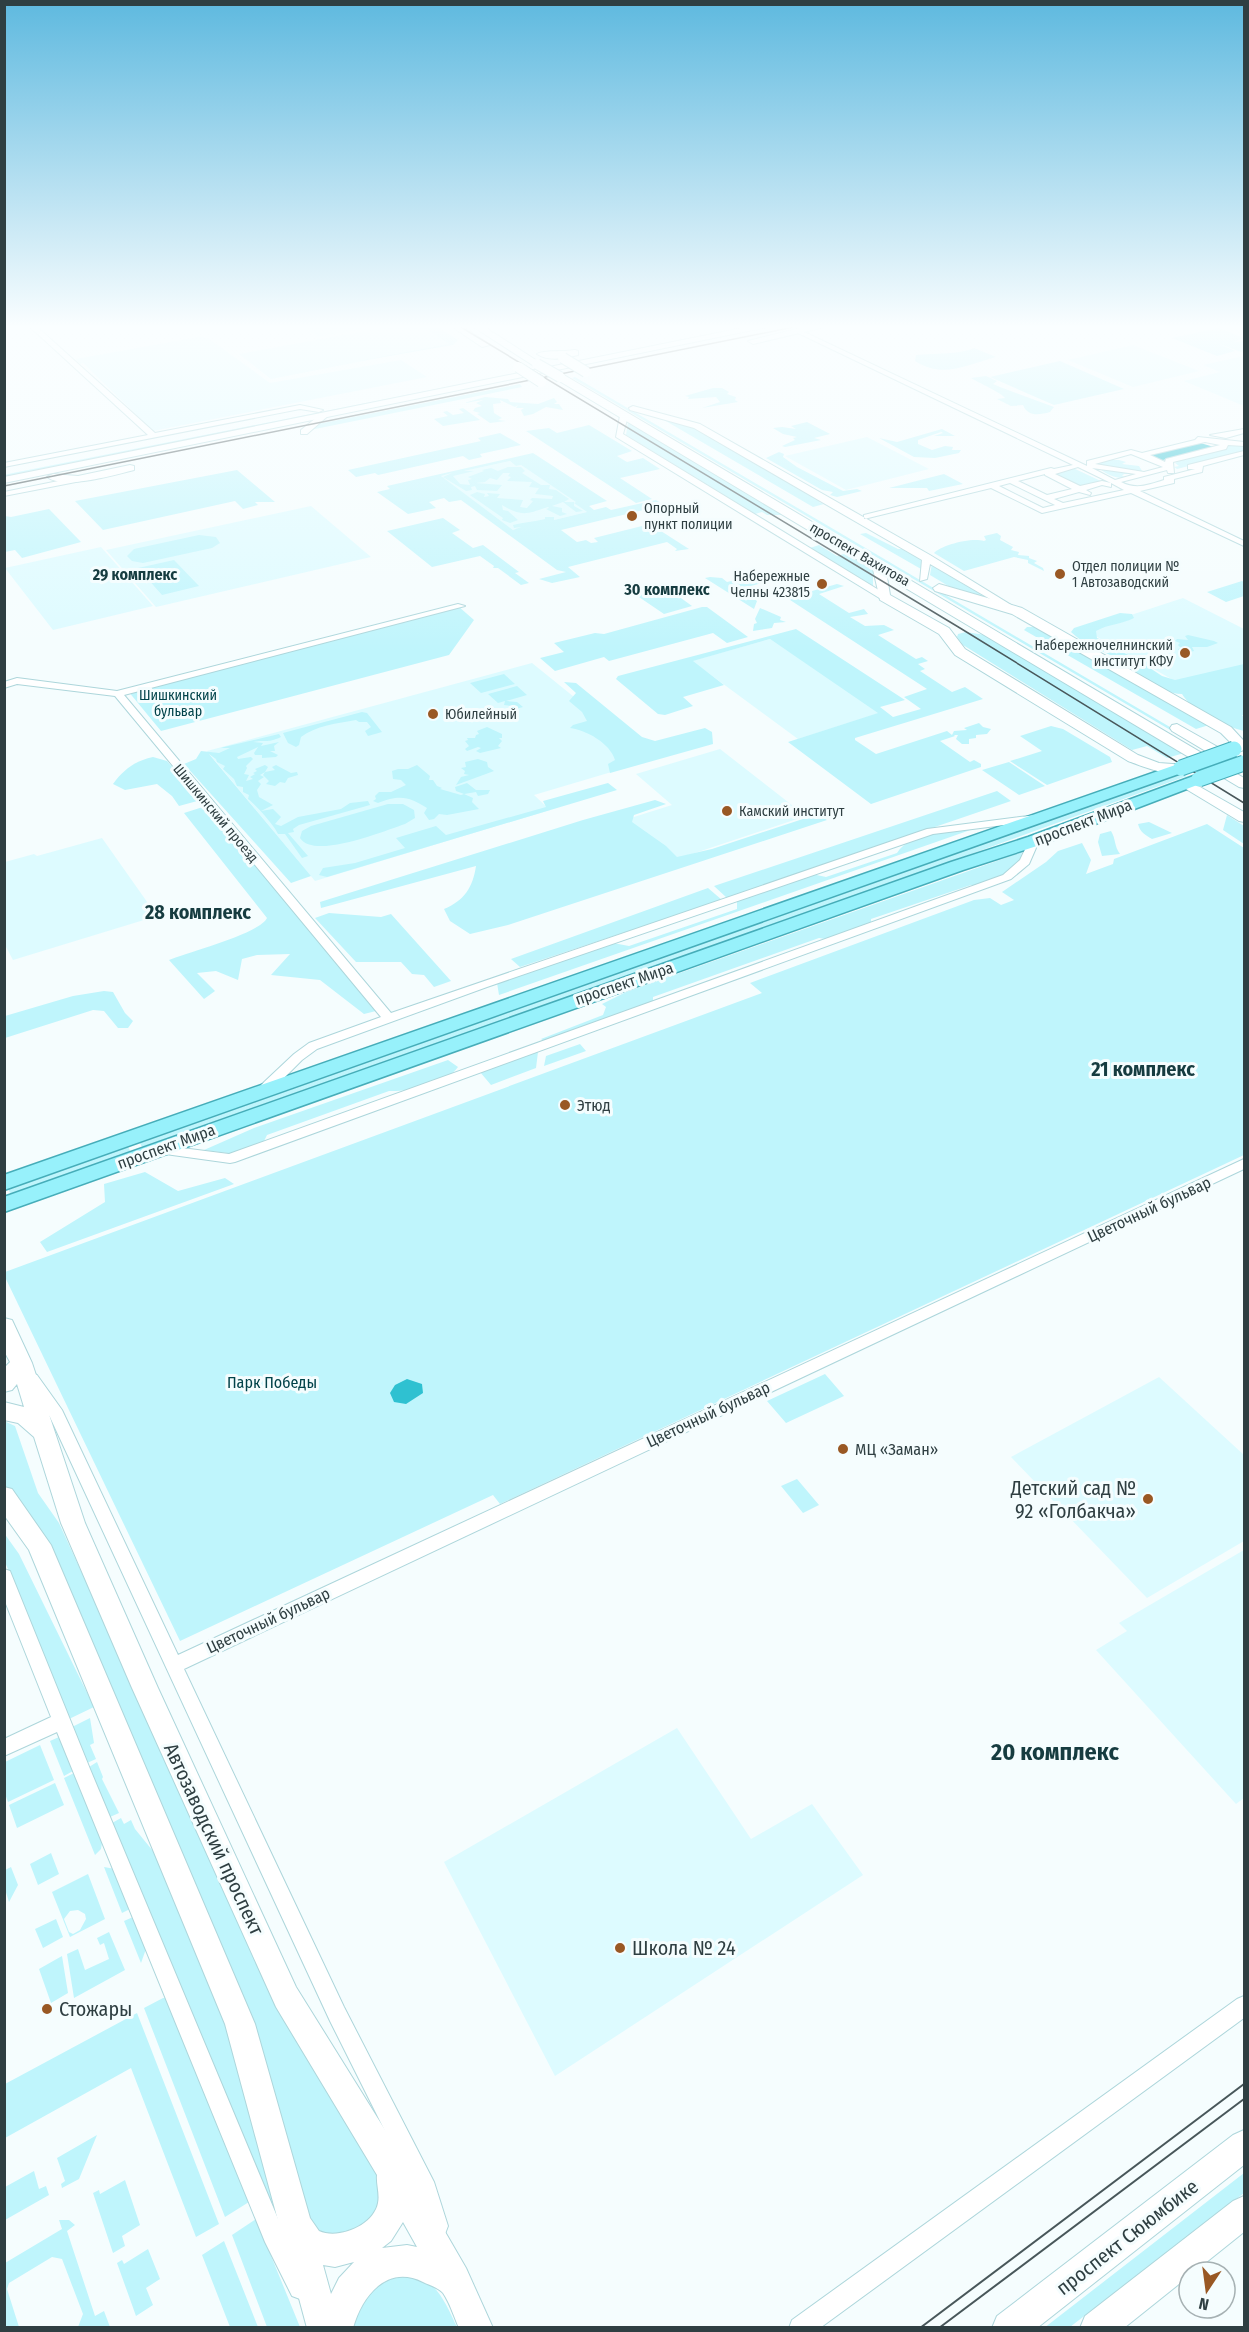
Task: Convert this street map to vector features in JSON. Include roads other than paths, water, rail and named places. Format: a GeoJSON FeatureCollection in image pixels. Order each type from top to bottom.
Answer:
{"type":"FeatureCollection","features":[{"type":"Feature","properties":{"kind":"main road"},"geometry":{"type":"LineString","coordinates":[[6,477],[46,464],[195,435]]}},
{"type":"Feature","properties":{"kind":"main road"},"geometry":{"type":"LineString","coordinates":[[6,477],[202,435]]}},
{"type":"Feature","properties":{"kind":"main road","name":"проспект Вахитова"},"geometry":{"type":"LineString","coordinates":[[665,435],[879,566],[1245,784]]}},
{"type":"Feature","properties":{"kind":"main road","name":"проспект Вахитова"},"geometry":{"type":"LineString","coordinates":[[668,435],[1245,765]]}},
{"type":"Feature","properties":{"kind":"main road"},"geometry":{"type":"LineString","coordinates":[[6,477],[78,478],[147,464]]}},
{"type":"Feature","properties":{"kind":"main road"},"geometry":{"type":"LineString","coordinates":[[879,566],[884,597],[944,631],[960,652],[1133,758],[1189,777],[1245,818]]}},
{"type":"Feature","properties":{"kind":"main road"},"geometry":{"type":"LineString","coordinates":[[939,588],[1017,611],[1226,730],[1240,744]]}},
{"type":"Feature","properties":{"kind":"main road"},"geometry":{"type":"LineString","coordinates":[[1020,628],[1039,623]]}},
{"type":"Feature","properties":{"kind":"main road"},"geometry":{"type":"LineString","coordinates":[[944,631],[966,628],[1003,639]]}},
{"type":"Feature","properties":{"kind":"main road","name":"проспект Мира"},"geometry":{"type":"LineString","coordinates":[[5,1199],[156,1149],[1034,840],[1189,777],[1240,744]]}},
{"type":"Feature","properties":{"kind":"main road"},"geometry":{"type":"LineString","coordinates":[[1131,785],[1139,772],[1133,758]]}},
{"type":"Feature","properties":{"kind":"main road","name":"проспект Мира"},"geometry":{"type":"LineString","coordinates":[[5,1199],[144,1132],[1036,818],[1131,785],[1189,777],[1245,765]]}},
{"type":"Feature","properties":{"kind":"main road"},"geometry":{"type":"LineString","coordinates":[[144,1132],[132,1141],[127,1148],[129,1151],[156,1149]]}},
{"type":"Feature","properties":{"kind":"main road","name":"Автозаводский проспект"},"geometry":{"type":"LineString","coordinates":[[4,1326],[13,1373],[43,1432],[74,1523],[105,1598],[286,1997],[389,2165],[454,2280],[476,2328]]}},
{"type":"Feature","properties":{"kind":"main road"},"geometry":{"type":"LineString","coordinates":[[4,1411],[25,1416],[43,1432]]}},
{"type":"Feature","properties":{"kind":"main road"},"geometry":{"type":"LineString","coordinates":[[4,1496],[39,1545],[240,2024],[324,2328]]}},
{"type":"Feature","properties":{"kind":"main road","name":"проспект Сююмбике"},"geometry":{"type":"LineString","coordinates":[[1009,2328],[1245,2146]]}},
{"type":"Feature","properties":{"kind":"main road"},"geometry":{"type":"LineString","coordinates":[[293,2216],[307,2244],[332,2252],[355,2245],[378,2231],[390,2216],[394,2196],[389,2165]]}},
{"type":"Feature","properties":{"kind":"main road"},"geometry":{"type":"LineString","coordinates":[[1097,2328],[1245,2212]]}},
{"type":"Feature","properties":{"kind":"main road"},"geometry":{"type":"LineString","coordinates":[[336,2328],[341,2306],[351,2286],[368,2272],[386,2263],[407,2261],[427,2267],[454,2280]]}},
{"type":"Feature","properties":{"kind":"street"},"geometry":{"type":"LineString","coordinates":[[9,464],[154,435]]}},
{"type":"Feature","properties":{"kind":"street"},"geometry":{"type":"LineString","coordinates":[[619,435],[884,597]]}},
{"type":"Feature","properties":{"kind":"street"},"geometry":{"type":"LineString","coordinates":[[713,435],[1017,611]]}},
{"type":"Feature","properties":{"kind":"street"},"geometry":{"type":"LineString","coordinates":[[1017,435],[1077,466],[1245,544]]}},
{"type":"Feature","properties":{"kind":"street"},"geometry":{"type":"LineString","coordinates":[[1200,440],[1200,435],[1230,435]]}},
{"type":"Feature","properties":{"kind":"street"},"geometry":{"type":"LineString","coordinates":[[1142,455],[1200,440],[1245,444]]}},
{"type":"Feature","properties":{"kind":"street"},"geometry":{"type":"LineString","coordinates":[[1161,474],[1169,461],[1223,447],[1225,442]]}},
{"type":"Feature","properties":{"kind":"street"},"geometry":{"type":"LineString","coordinates":[[871,519],[1011,480],[1134,452],[1167,449]]}},
{"type":"Feature","properties":{"kind":"street"},"geometry":{"type":"LineString","coordinates":[[1213,450],[1245,453]]}},
{"type":"Feature","properties":{"kind":"street"},"geometry":{"type":"LineString","coordinates":[[1029,515],[1110,494],[1121,495],[1171,481],[1142,455],[1134,452]]}},
{"type":"Feature","properties":{"kind":"street"},"geometry":{"type":"LineString","coordinates":[[1204,452],[1232,464]]}},
{"type":"Feature","properties":{"kind":"street"},"geometry":{"type":"LineString","coordinates":[[1183,458],[1199,465],[1245,453]]}},
{"type":"Feature","properties":{"kind":"street"},"geometry":{"type":"LineString","coordinates":[[9,464],[46,464]]}},
{"type":"Feature","properties":{"kind":"street"},"geometry":{"type":"LineString","coordinates":[[1047,498],[1078,492],[1102,483],[1199,470],[1199,465]]}},
{"type":"Feature","properties":{"kind":"street"},"geometry":{"type":"LineString","coordinates":[[1077,466],[1161,474]]}},
{"type":"Feature","properties":{"kind":"street"},"geometry":{"type":"LineString","coordinates":[[1050,472],[1078,492],[1052,484],[1029,479],[1050,472]]}},
{"type":"Feature","properties":{"kind":"street"},"geometry":{"type":"LineString","coordinates":[[4,494],[78,478]]}},
{"type":"Feature","properties":{"kind":"street"},"geometry":{"type":"LineString","coordinates":[[1011,480],[1062,506]]}},
{"type":"Feature","properties":{"kind":"street"},"geometry":{"type":"LineString","coordinates":[[1052,484],[1065,481]]}},
{"type":"Feature","properties":{"kind":"street"},"geometry":{"type":"LineString","coordinates":[[992,485],[1011,497],[1042,511]]}},
{"type":"Feature","properties":{"kind":"street"},"geometry":{"type":"LineString","coordinates":[[1011,497],[1034,492]]}},
{"type":"Feature","properties":{"kind":"street"},"geometry":{"type":"LineString","coordinates":[[929,504],[944,509]]}},
{"type":"Feature","properties":{"kind":"street"},"geometry":{"type":"LineString","coordinates":[[923,579],[927,557]]}},
{"type":"Feature","properties":{"kind":"street"},"geometry":{"type":"LineString","coordinates":[[4,685],[17,681],[117,694],[461,606]]}},
{"type":"Feature","properties":{"kind":"street","name":"Шишкинский проезд"},"geometry":{"type":"LineString","coordinates":[[117,694],[388,1018]]}},
{"type":"Feature","properties":{"kind":"street"},"geometry":{"type":"LineString","coordinates":[[266,1088],[313,1046],[388,1018],[930,831],[1036,818]]}},
{"type":"Feature","properties":{"kind":"street"},"geometry":{"type":"LineString","coordinates":[[156,1149],[230,1158],[239,1155],[1007,877],[1025,862],[1034,840]]}},
{"type":"Feature","properties":{"kind":"street","name":"Цветочный бульвар"},"geometry":{"type":"LineString","coordinates":[[173,1666],[1245,1164]]}},
{"type":"Feature","properties":{"kind":"street"},"geometry":{"type":"LineString","coordinates":[[13,1373],[56,1414],[337,2014],[426,2190],[454,2280]]}},
{"type":"Feature","properties":{"kind":"street"},"geometry":{"type":"LineString","coordinates":[[4,1576],[273,2234],[319,2328]]}},
{"type":"Feature","properties":{"kind":"street"},"geometry":{"type":"LineString","coordinates":[[4,1748],[62,1721]]}},
{"type":"Feature","properties":{"kind":"street"},"geometry":{"type":"LineString","coordinates":[[800,2328],[1245,2006]]}},
{"type":"Feature","properties":{"kind":"water"},"geometry":{"type":"Polygon","coordinates":[[[1197,442],[1214,447],[1159,461],[1146,455],[1197,442]]]}},
{"type":"Feature","properties":{"kind":"water"},"geometry":{"type":"Polygon","coordinates":[[[407,1379],[422,1384],[423,1393],[406,1404],[394,1402],[390,1393],[395,1385],[407,1379]]]}},
{"type":"Feature","properties":{"kind":"tram line"},"geometry":{"type":"LineString","coordinates":[[4,486],[258,435]]}},
{"type":"Feature","properties":{"kind":"tram line"},"geometry":{"type":"LineString","coordinates":[[640,435],[1244,803]]}},
{"type":"Feature","properties":{"kind":"tram line"},"geometry":{"type":"LineString","coordinates":[[920,2328],[1244,2084]]}},
{"type":"Feature","properties":{"kind":"tram line"},"geometry":{"type":"LineString","coordinates":[[939,2328],[1244,2099]]}},
{"type":"Feature","properties":{"kind":"place","name":"Опорный пункт полиции"},"geometry":{"type":"Point","coordinates":[632,516]}},
{"type":"Feature","properties":{"kind":"place","name":"Отдел полиции № 1 Автозаводский"},"geometry":{"type":"Point","coordinates":[1060,574]}},
{"type":"Feature","properties":{"kind":"place","name":"Набережные Челны 423815"},"geometry":{"type":"Point","coordinates":[822,584]}},
{"type":"Feature","properties":{"kind":"place","name":"Набережночелнинский институт КФУ"},"geometry":{"type":"Point","coordinates":[1185,653]}},
{"type":"Feature","properties":{"kind":"place","name":"Юбилейный"},"geometry":{"type":"Point","coordinates":[433,714]}},
{"type":"Feature","properties":{"kind":"place","name":"Камский институт"},"geometry":{"type":"Point","coordinates":[727,811]}},
{"type":"Feature","properties":{"kind":"place","name":"Этюд"},"geometry":{"type":"Point","coordinates":[565,1105]}},
{"type":"Feature","properties":{"kind":"place","name":"МЦ «Заман»"},"geometry":{"type":"Point","coordinates":[843,1449]}},
{"type":"Feature","properties":{"kind":"place","name":"Детский сад № 92 «Голбакча»"},"geometry":{"type":"Point","coordinates":[1148,1499]}},
{"type":"Feature","properties":{"kind":"place","name":"Школа № 24"},"geometry":{"type":"Point","coordinates":[620,1948]}},
{"type":"Feature","properties":{"kind":"place","name":"Стожары"},"geometry":{"type":"Point","coordinates":[47,2009]}},
{"type":"Feature","properties":{"kind":"district","name":"29 комплекс"},"geometry":{"type":"Point","coordinates":[135,574]}},
{"type":"Feature","properties":{"kind":"district","name":"30 комплекс"},"geometry":{"type":"Point","coordinates":[667,589]}},
{"type":"Feature","properties":{"kind":"district","name":"28 комплекс"},"geometry":{"type":"Point","coordinates":[198,912]}},
{"type":"Feature","properties":{"kind":"district","name":"21 комплекс"},"geometry":{"type":"Point","coordinates":[1143,1069]}},
{"type":"Feature","properties":{"kind":"district","name":"20 комплекс"},"geometry":{"type":"Point","coordinates":[1055,1752]}},
{"type":"Feature","properties":{"kind":"park label","name":"Шишкинский бульвар"},"geometry":{"type":"Point","coordinates":[178,704]}},
{"type":"Feature","properties":{"kind":"park label","name":"Парк Победы"},"geometry":{"type":"Point","coordinates":[272,1382]}}]}
